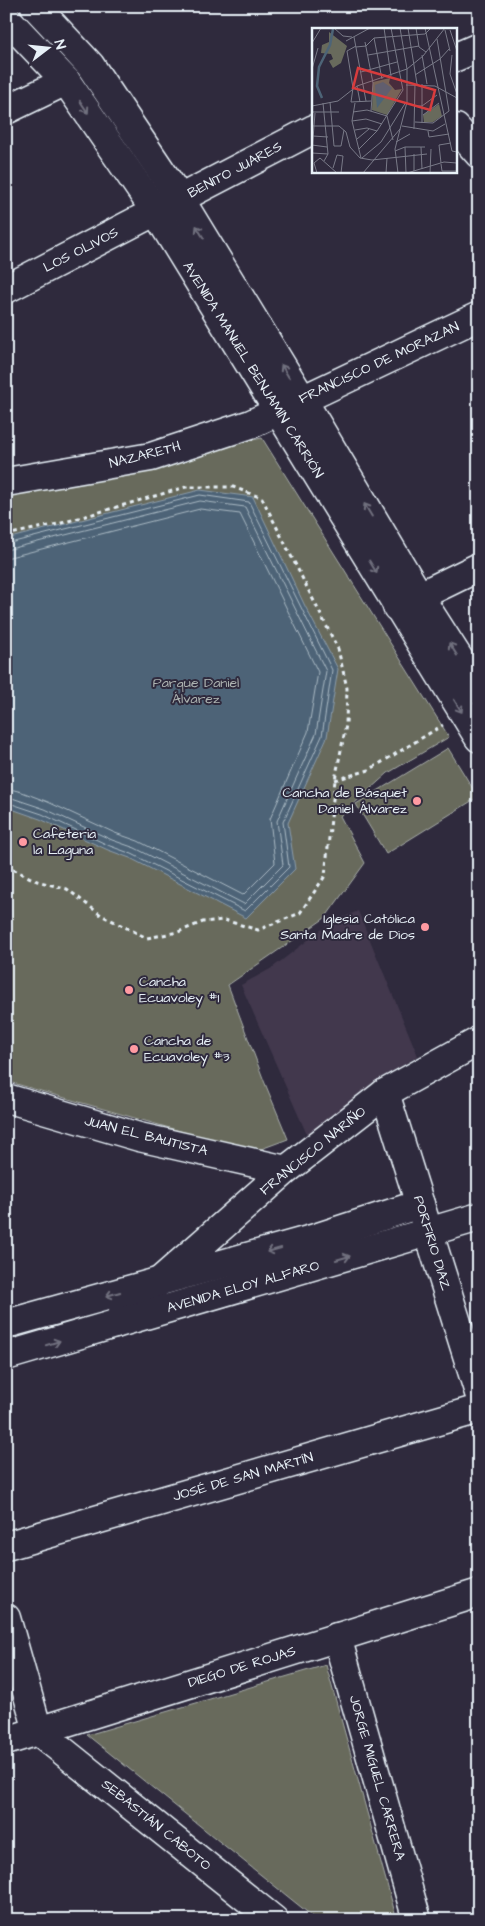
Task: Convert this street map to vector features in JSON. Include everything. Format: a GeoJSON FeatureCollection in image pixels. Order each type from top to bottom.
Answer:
{"type":"FeatureCollection","features":[{"type":"Feature","properties":{"kind":"street","name":"AVENIDA MANUEL BENJAMÍN CARRIÓN"},"geometry":{"type":"LineString","coordinates":[[35,6],[90,66],[180,199],[290,405],[408,601],[460,710],[479,738]]}},
{"type":"Feature","properties":{"kind":"street","name":"AVENIDA MANUEL BENJAMÍN CARRIÓN"},"geometry":{"type":"LineString","coordinates":[[6,18],[66,81],[290,405]]}},
{"type":"Feature","properties":{"kind":"street"},"geometry":{"type":"LineString","coordinates":[[458,56],[479,47]]}},
{"type":"Feature","properties":{"kind":"street"},"geometry":{"type":"LineString","coordinates":[[6,110],[66,81]]}},
{"type":"Feature","properties":{"kind":"street","name":"BENITO JUARES"},"geometry":{"type":"LineString","coordinates":[[156,212],[312,130]]}},
{"type":"Feature","properties":{"kind":"street"},"geometry":{"type":"LineString","coordinates":[[458,130],[479,154]]}},
{"type":"Feature","properties":{"kind":"street","name":"LOS OLIVOS"},"geometry":{"type":"LineString","coordinates":[[6,289],[156,212]]}},
{"type":"Feature","properties":{"kind":"street","name":"FRANCISCO DE MORAZAN"},"geometry":{"type":"LineString","coordinates":[[290,405],[479,316]]}},
{"type":"Feature","properties":{"kind":"street","name":"NAZARETH"},"geometry":{"type":"LineString","coordinates":[[6,482],[152,457],[251,424],[290,405]]}},
{"type":"Feature","properties":{"kind":"street"},"geometry":{"type":"LineString","coordinates":[[408,601],[479,567]]}},
{"type":"Feature","properties":{"kind":"street","name":"AVENIDA MANUEL BENJAMÍN CARRIÓN"},"geometry":{"type":"LineString","coordinates":[[408,601],[479,690]]}},
{"type":"Feature","properties":{"kind":"street","name":"FRANCISCO NARIÑO"},"geometry":{"type":"LineString","coordinates":[[115,1324],[160,1281],[286,1170],[385,1092],[479,1041]]}},
{"type":"Feature","properties":{"kind":"street","name":"PORFIRIO DIAZ"},"geometry":{"type":"LineString","coordinates":[[385,1092],[479,1393]]}},
{"type":"Feature","properties":{"kind":"street","name":"JUAN EL BAUTISTA"},"geometry":{"type":"LineString","coordinates":[[6,1098],[139,1137],[286,1170]]}},
{"type":"Feature","properties":{"kind":"street","name":"AVENIDA ELOY ALFARO"},"geometry":{"type":"LineString","coordinates":[[13,1318],[160,1281],[312,1239],[420,1204]]}},
{"type":"Feature","properties":{"kind":"street","name":"AVENIDA ELOY ALFARO"},"geometry":{"type":"LineString","coordinates":[[6,1356],[479,1217]]}},
{"type":"Feature","properties":{"kind":"street","name":"JOSÉ DE SAN MARTÍN"},"geometry":{"type":"LineString","coordinates":[[6,1546],[479,1408]]}},
{"type":"Feature","properties":{"kind":"street","name":"DIEGO DE ROJAS"},"geometry":{"type":"LineString","coordinates":[[6,1741],[479,1593]]}},
{"type":"Feature","properties":{"kind":"street"},"geometry":{"type":"LineString","coordinates":[[6,1618],[38,1731]]}},
{"type":"Feature","properties":{"kind":"street","name":"JORGE MIGUEL CARRERA"},"geometry":{"type":"LineString","coordinates":[[337,1637],[417,1920]]}},
{"type":"Feature","properties":{"kind":"street","name":"SEBASTIÁN CABOTO"},"geometry":{"type":"LineString","coordinates":[[38,1731],[274,1920]]}},
{"type":"Feature","properties":{"kind":"path"},"geometry":{"type":"LineString","coordinates":[[6,535],[66,522],[186,487],[233,487],[262,498],[338,649],[347,688],[346,725],[335,780],[325,876],[300,913],[258,930],[224,920],[202,922],[178,932],[148,938],[101,916],[67,889],[37,881],[6,866]]}},
{"type":"Feature","properties":{"kind":"path"},"geometry":{"type":"LineString","coordinates":[[335,780],[369,770],[442,726],[460,710]]}},
{"type":"Feature","properties":{"kind":"shaded area"},"geometry":{"type":"Polygon","coordinates":[[[358,911],[418,1056],[376,1081],[308,1137],[241,985],[272,968],[330,923],[358,911]]]}},
{"type":"Feature","properties":{"kind":"green space","name":"Parque Daniel Álvarez"},"geometry":{"type":"Polygon","coordinates":[[[262,438],[449,737],[388,773],[340,816],[365,863],[325,918],[228,985],[288,1139],[253,1152],[6,1081],[6,493],[262,438]]]}},
{"type":"Feature","properties":{"kind":"green space","name":"Cancha de Básquet Daniel Álvarez"},"geometry":{"type":"Polygon","coordinates":[[[448,748],[478,797],[386,854],[356,804],[448,748]]]}},
{"type":"Feature","properties":{"kind":"green space"},"geometry":{"type":"Polygon","coordinates":[[[326,1665],[397,1920],[317,1920],[87,1735],[326,1665]]]}},
{"type":"Feature","properties":{"kind":"water"},"geometry":{"type":"Polygon","coordinates":[[[200,490],[253,497],[305,606],[338,669],[327,737],[288,823],[295,869],[246,918],[130,858],[40,819],[6,807],[6,539],[200,490]]]}},
{"type":"Feature","properties":{"kind":"place","name":"Cancha de Básquet Daniel Álvarez"},"geometry":{"type":"Point","coordinates":[417,801]}},
{"type":"Feature","properties":{"kind":"place","name":"Cafeteria la Laguna"},"geometry":{"type":"Point","coordinates":[23,842]}},
{"type":"Feature","properties":{"kind":"place","name":"Iglesia Católica Santa Madre de Dios"},"geometry":{"type":"Point","coordinates":[425,927]}},
{"type":"Feature","properties":{"kind":"place","name":"Cancha Ecuavoley #1"},"geometry":{"type":"Point","coordinates":[129,990]}},
{"type":"Feature","properties":{"kind":"place","name":"Cancha de Ecuavoley #3"},"geometry":{"type":"Point","coordinates":[134,1049]}}]}
